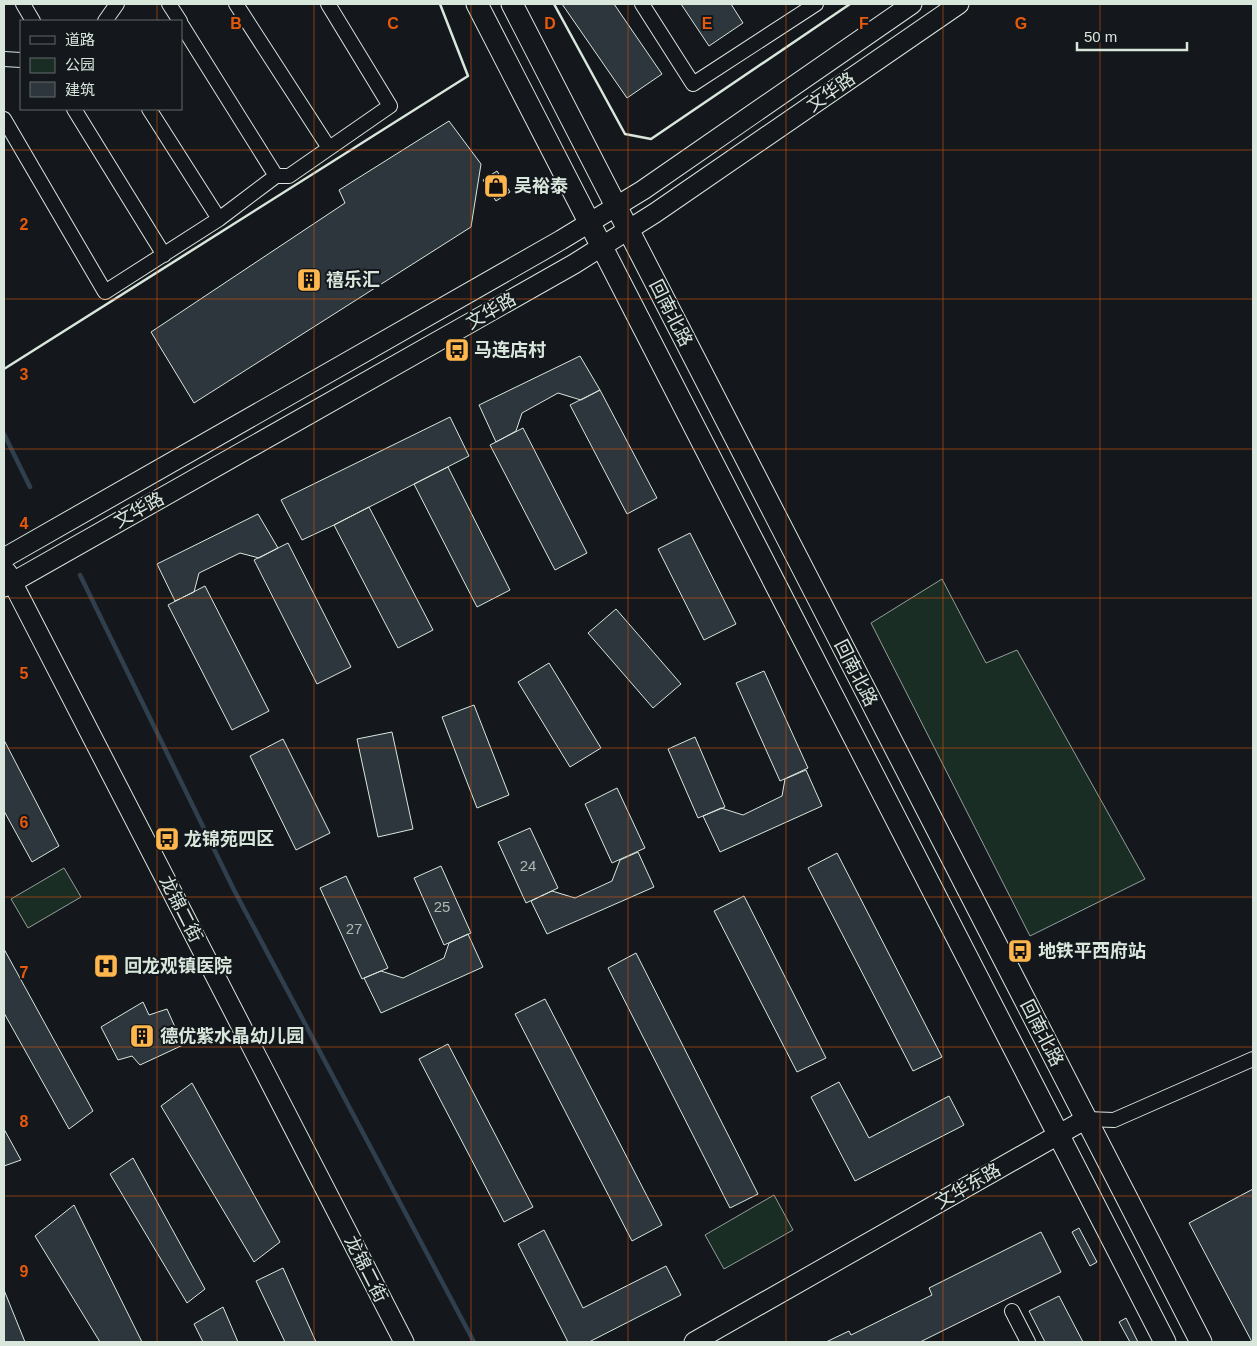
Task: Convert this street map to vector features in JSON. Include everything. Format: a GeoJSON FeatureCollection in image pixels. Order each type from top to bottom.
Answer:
{"type":"FeatureCollection","features":[{"type":"Feature","properties":{"kind":"main road","name":"回南北路"},"geometry":{"type":"LineString","coordinates":[[477,4],[1165,1342]]}},
{"type":"Feature","properties":{"kind":"main road","name":"回南北路"},"geometry":{"type":"LineString","coordinates":[[512,4],[1201,1342]]}},
{"type":"Feature","properties":{"kind":"street"},"geometry":{"type":"LineString","coordinates":[[23,4],[32,20]]}},
{"type":"Feature","properties":{"kind":"street"},"geometry":{"type":"LineString","coordinates":[[106,20],[115,4]]}},
{"type":"Feature","properties":{"kind":"street"},"geometry":{"type":"LineString","coordinates":[[169,4],[179,20]]}},
{"type":"Feature","properties":{"kind":"street"},"geometry":{"type":"LineString","coordinates":[[236,4],[329,148]]}},
{"type":"Feature","properties":{"kind":"street"},"geometry":{"type":"LineString","coordinates":[[4,119],[105,292],[219,219],[276,176],[289,176],[390,106],[328,4]]}},
{"type":"Feature","properties":{"kind":"street"},"geometry":{"type":"LineString","coordinates":[[642,4],[693,84],[816,4]]}},
{"type":"Feature","properties":{"kind":"street","name":"文华路"},"geometry":{"type":"LineString","coordinates":[[4,558],[590,223],[643,190],[912,4]]}},
{"type":"Feature","properties":{"kind":"street","name":"文华路"},"geometry":{"type":"LineString","coordinates":[[8,584],[574,264],[655,213],[959,4]]}},
{"type":"Feature","properties":{"kind":"street"},"geometry":{"type":"LineString","coordinates":[[182,25],[276,176]]}},
{"type":"Feature","properties":{"kind":"street"},"geometry":{"type":"LineString","coordinates":[[4,59],[20,60]]}},
{"type":"Feature","properties":{"kind":"street"},"geometry":{"type":"LineString","coordinates":[[75,110],[164,254]]}},
{"type":"Feature","properties":{"kind":"street"},"geometry":{"type":"LineString","coordinates":[[150,110],[219,219]]}},
{"type":"Feature","properties":{"kind":"street","name":"龙锦二街"},"geometry":{"type":"LineString","coordinates":[[4,565],[8,584],[404,1342]]}},
{"type":"Feature","properties":{"kind":"street"},"geometry":{"type":"LineString","coordinates":[[1086,1119],[1114,1120],[1253,1059]]}},
{"type":"Feature","properties":{"kind":"street","name":"文华东路"},"geometry":{"type":"LineString","coordinates":[[694,1342],[1086,1119]]}},
{"type":"Feature","properties":{"kind":"street"},"geometry":{"type":"LineString","coordinates":[[1012,1311],[1028,1342]]}},
{"type":"Feature","properties":{"kind":"green space"},"geometry":{"type":"Polygon","coordinates":[[[942,579],[986,663],[1017,650],[1145,879],[1030,936],[871,623],[942,579]]]}},
{"type":"Feature","properties":{"kind":"green space"},"geometry":{"type":"Polygon","coordinates":[[[64,868],[81,897],[28,928],[11,899],[64,868]]]}},
{"type":"Feature","properties":{"kind":"green space"},"geometry":{"type":"Polygon","coordinates":[[[774,1195],[793,1230],[724,1269],[705,1235],[774,1195]]]}},
{"type":"Feature","properties":{"kind":"building"},"geometry":{"type":"Polygon","coordinates":[[[562,4],[614,4],[662,74],[627,98],[562,4]]]}},
{"type":"Feature","properties":{"kind":"building"},"geometry":{"type":"Polygon","coordinates":[[[681,4],[731,4],[743,23],[709,46],[681,4]]]}},
{"type":"Feature","properties":{"kind":"building","name":"禧乐汇"},"geometry":{"type":"Polygon","coordinates":[[[449,121],[481,164],[471,227],[194,403],[151,332],[345,203],[339,190],[449,121]]]}},
{"type":"Feature","properties":{"kind":"building","name":"吴裕泰"},"geometry":{"type":"Polygon","coordinates":[[[497,171],[510,192],[496,201],[483,180],[497,171]]]}},
{"type":"Feature","properties":{"kind":"building"},"geometry":{"type":"Polygon","coordinates":[[[580,356],[600,390],[581,400],[558,393],[522,413],[516,431],[496,442],[479,405],[580,356]]]}},
{"type":"Feature","properties":{"kind":"building"},"geometry":{"type":"Polygon","coordinates":[[[600,390],[657,498],[627,514],[570,405],[600,390]]]}},
{"type":"Feature","properties":{"kind":"building"},"geometry":{"type":"Polygon","coordinates":[[[450,417],[469,456],[302,540],[281,500],[450,417]]]}},
{"type":"Feature","properties":{"kind":"building"},"geometry":{"type":"Polygon","coordinates":[[[523,428],[587,553],[555,570],[490,445],[523,428]]]}},
{"type":"Feature","properties":{"kind":"building"},"geometry":{"type":"Polygon","coordinates":[[[448,467],[510,590],[477,607],[414,484],[448,467]]]}},
{"type":"Feature","properties":{"kind":"building"},"geometry":{"type":"Polygon","coordinates":[[[369,507],[433,630],[398,648],[334,525],[369,507]]]}},
{"type":"Feature","properties":{"kind":"building"},"geometry":{"type":"Polygon","coordinates":[[[258,514],[278,548],[259,558],[240,553],[199,573],[194,592],[175,601],[157,564],[258,514]]]}},
{"type":"Feature","properties":{"kind":"building"},"geometry":{"type":"Polygon","coordinates":[[[690,533],[736,624],[704,640],[658,549],[690,533]]]}},
{"type":"Feature","properties":{"kind":"building"},"geometry":{"type":"Polygon","coordinates":[[[288,543],[351,667],[317,684],[254,560],[288,543]]]}},
{"type":"Feature","properties":{"kind":"building"},"geometry":{"type":"Polygon","coordinates":[[[205,586],[269,711],[232,730],[168,605],[205,586]]]}},
{"type":"Feature","properties":{"kind":"building"},"geometry":{"type":"Polygon","coordinates":[[[616,609],[681,684],[653,708],[588,633],[616,609]]]}},
{"type":"Feature","properties":{"kind":"building"},"geometry":{"type":"Polygon","coordinates":[[[549,663],[601,748],[570,767],[518,682],[549,663]]]}},
{"type":"Feature","properties":{"kind":"building"},"geometry":{"type":"Polygon","coordinates":[[[764,671],[808,768],[780,781],[736,683],[764,671]]]}},
{"type":"Feature","properties":{"kind":"building"},"geometry":{"type":"Polygon","coordinates":[[[474,705],[509,795],[477,808],[442,717],[474,705]]]}},
{"type":"Feature","properties":{"kind":"building"},"geometry":{"type":"Polygon","coordinates":[[[392,732],[413,829],[378,837],[357,739],[392,732]]]}},
{"type":"Feature","properties":{"kind":"building"},"geometry":{"type":"Polygon","coordinates":[[[695,737],[725,807],[698,818],[668,749],[695,737]]]}},
{"type":"Feature","properties":{"kind":"building"},"geometry":{"type":"Polygon","coordinates":[[[283,739],[330,833],[296,850],[250,756],[283,739]]]}},
{"type":"Feature","properties":{"kind":"building"},"geometry":{"type":"Polygon","coordinates":[[[4,740],[59,846],[32,862],[4,811],[4,740]]]}},
{"type":"Feature","properties":{"kind":"building"},"geometry":{"type":"Polygon","coordinates":[[[806,770],[822,806],[720,852],[703,816],[721,808],[743,815],[782,796],[785,779],[806,770]]]}},
{"type":"Feature","properties":{"kind":"building"},"geometry":{"type":"Polygon","coordinates":[[[617,788],[645,848],[612,863],[585,804],[617,788]]]}},
{"type":"Feature","properties":{"kind":"building"},"geometry":{"type":"Polygon","coordinates":[[[530,828],[558,888],[526,903],[498,842],[530,828]]]}},
{"type":"Feature","properties":{"kind":"building"},"geometry":{"type":"Polygon","coordinates":[[[638,852],[654,887],[547,934],[531,901],[552,891],[575,898],[612,881],[620,860],[638,852]]]}},
{"type":"Feature","properties":{"kind":"building"},"geometry":{"type":"Polygon","coordinates":[[[837,853],[942,1057],[913,1071],[808,868],[837,853]]]}},
{"type":"Feature","properties":{"kind":"building"},"geometry":{"type":"Polygon","coordinates":[[[441,866],[471,933],[444,945],[414,878],[441,866]]]}},
{"type":"Feature","properties":{"kind":"building"},"geometry":{"type":"Polygon","coordinates":[[[346,876],[388,968],[362,979],[320,888],[346,876]]]}},
{"type":"Feature","properties":{"kind":"building"},"geometry":{"type":"Polygon","coordinates":[[[744,896],[826,1058],[797,1072],[714,911],[744,896]]]}},
{"type":"Feature","properties":{"kind":"building"},"geometry":{"type":"Polygon","coordinates":[[[468,934],[483,967],[381,1013],[364,978],[381,971],[403,978],[444,958],[449,943],[468,934]]]}},
{"type":"Feature","properties":{"kind":"building"},"geometry":{"type":"Polygon","coordinates":[[[4,949],[93,1111],[69,1129],[4,1013],[4,949]]]}},
{"type":"Feature","properties":{"kind":"building"},"geometry":{"type":"Polygon","coordinates":[[[636,953],[758,1194],[730,1208],[608,968],[636,953]]]}},
{"type":"Feature","properties":{"kind":"building"},"geometry":{"type":"Polygon","coordinates":[[[545,999],[662,1225],[632,1241],[515,1014],[545,999]]]}},
{"type":"Feature","properties":{"kind":"building","name":"德优紫水晶幼儿园"},"geometry":{"type":"Polygon","coordinates":[[[143,1002],[149,1015],[167,1009],[183,1045],[140,1065],[132,1056],[118,1060],[101,1027],[143,1002]]]}},
{"type":"Feature","properties":{"kind":"building"},"geometry":{"type":"Polygon","coordinates":[[[448,1044],[533,1207],[504,1222],[419,1059],[448,1044]]]}},
{"type":"Feature","properties":{"kind":"building"},"geometry":{"type":"Polygon","coordinates":[[[839,1082],[869,1138],[949,1096],[964,1125],[855,1181],[811,1097],[839,1082]]]}},
{"type":"Feature","properties":{"kind":"building"},"geometry":{"type":"Polygon","coordinates":[[[192,1083],[280,1242],[254,1262],[161,1106],[192,1083]]]}},
{"type":"Feature","properties":{"kind":"building"},"geometry":{"type":"Polygon","coordinates":[[[4,1129],[21,1160],[4,1166],[4,1129]]]}},
{"type":"Feature","properties":{"kind":"building"},"geometry":{"type":"Polygon","coordinates":[[[133,1158],[205,1289],[187,1303],[110,1174],[133,1158]]]}},
{"type":"Feature","properties":{"kind":"building"},"geometry":{"type":"Polygon","coordinates":[[[1253,1189],[1253,1342],[1252,1342],[1189,1223],[1253,1189]]]}},
{"type":"Feature","properties":{"kind":"building"},"geometry":{"type":"Polygon","coordinates":[[[74,1205],[142,1342],[100,1342],[35,1236],[74,1205]]]}},
{"type":"Feature","properties":{"kind":"building"},"geometry":{"type":"Polygon","coordinates":[[[1079,1228],[1097,1262],[1090,1266],[1072,1232],[1079,1228]]]}},
{"type":"Feature","properties":{"kind":"building"},"geometry":{"type":"Polygon","coordinates":[[[544,1230],[583,1308],[666,1266],[681,1295],[589,1342],[568,1342],[518,1244],[544,1230]]]}},
{"type":"Feature","properties":{"kind":"building"},"geometry":{"type":"Polygon","coordinates":[[[1041,1232],[1061,1272],[920,1342],[826,1342],[849,1331],[851,1335],[932,1295],[929,1288],[1041,1232]]]}},
{"type":"Feature","properties":{"kind":"building"},"geometry":{"type":"Polygon","coordinates":[[[283,1268],[316,1342],[285,1342],[256,1281],[283,1268]]]}},
{"type":"Feature","properties":{"kind":"building"},"geometry":{"type":"Polygon","coordinates":[[[4,1290],[25,1342],[4,1342],[4,1290]]]}},
{"type":"Feature","properties":{"kind":"building"},"geometry":{"type":"Polygon","coordinates":[[[1059,1296],[1083,1342],[1045,1342],[1029,1311],[1059,1296]]]}},
{"type":"Feature","properties":{"kind":"building"},"geometry":{"type":"Polygon","coordinates":[[[223,1307],[238,1342],[203,1342],[194,1324],[223,1307]]]}},
{"type":"Feature","properties":{"kind":"building"},"geometry":{"type":"Polygon","coordinates":[[[1126,1318],[1138,1342],[1130,1342],[1119,1322],[1126,1318]]]}},
{"type":"Feature","properties":{"kind":"waterway"},"geometry":{"type":"LineString","coordinates":[[4,434],[30,487]]}},
{"type":"Feature","properties":{"kind":"waterway"},"geometry":{"type":"LineString","coordinates":[[80,575],[234,890],[474,1342]]}},
{"type":"Feature","properties":{"kind":"wall"},"geometry":{"type":"LineString","coordinates":[[4,369],[468,76],[440,4]]}},
{"type":"Feature","properties":{"kind":"wall"},"geometry":{"type":"LineString","coordinates":[[554,4],[625,134],[651,139],[850,4]]}},
{"type":"Feature","properties":{"kind":"place","name":"吴裕泰"},"geometry":{"type":"Point","coordinates":[496,186]}},
{"type":"Feature","properties":{"kind":"place","name":"禧乐汇"},"geometry":{"type":"Point","coordinates":[309,280]}},
{"type":"Feature","properties":{"kind":"place","name":"马连店村"},"geometry":{"type":"Point","coordinates":[457,350]}},
{"type":"Feature","properties":{"kind":"place","name":"龙锦苑四区"},"geometry":{"type":"Point","coordinates":[167,839]}},
{"type":"Feature","properties":{"kind":"place","name":"地铁平西府站"},"geometry":{"type":"Point","coordinates":[1020,951]}},
{"type":"Feature","properties":{"kind":"place","name":"回龙观镇医院"},"geometry":{"type":"Point","coordinates":[106,966]}},
{"type":"Feature","properties":{"kind":"place","name":"德优紫水晶幼儿园"},"geometry":{"type":"Point","coordinates":[142,1036]}}]}
